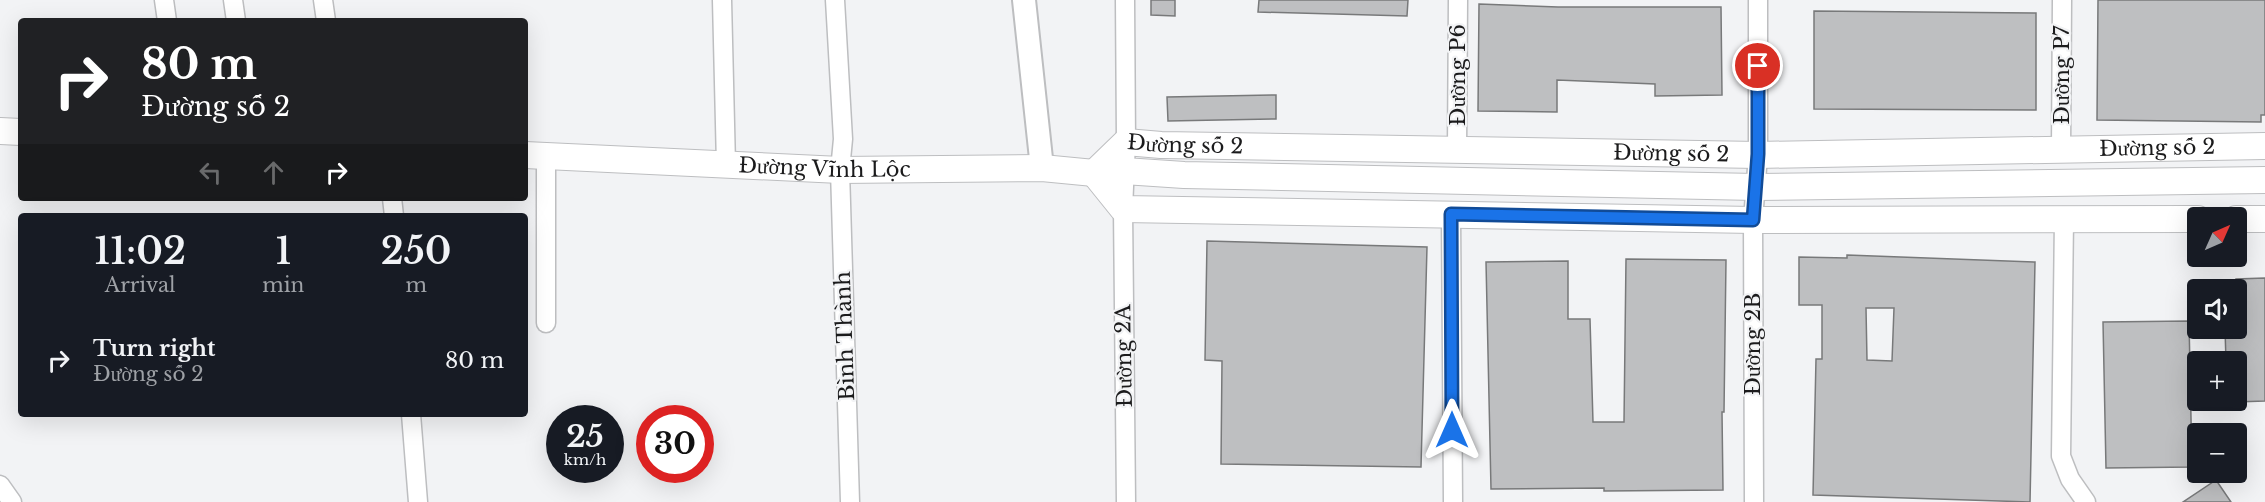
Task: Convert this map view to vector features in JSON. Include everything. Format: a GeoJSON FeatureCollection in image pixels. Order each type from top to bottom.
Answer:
{"type":"FeatureCollection","features":[{"type":"Feature","properties":{"kind":"main road"},"geometry":{"type":"LineString","coordinates":[[0,131],[18,132]]}},
{"type":"Feature","properties":{"kind":"main road","name":"Đường số 2"},"geometry":{"type":"LineString","coordinates":[[1094,173],[1126,142],[1161,145],[1758,154],[2265,147]]}},
{"type":"Feature","properties":{"kind":"main road","name":"Đường Vĩnh Lộc"},"geometry":{"type":"LineString","coordinates":[[535,155],[840,170],[1042,168],[1094,173],[1124,171]]}},
{"type":"Feature","properties":{"kind":"main road","name":"Đường số 2"},"geometry":{"type":"LineString","coordinates":[[1124,171],[1161,174],[1756,187],[2265,180]]}},
{"type":"Feature","properties":{"kind":"main road"},"geometry":{"type":"LineString","coordinates":[[1094,173],[1123,209],[1753,220],[2187,219]]}},
{"type":"Feature","properties":{"kind":"main road"},"geometry":{"type":"LineString","coordinates":[[2247,219],[2265,219]]}},
{"type":"Feature","properties":{"kind":"street"},"geometry":{"type":"LineString","coordinates":[[164,0],[167,18]]}},
{"type":"Feature","properties":{"kind":"street"},"geometry":{"type":"LineString","coordinates":[[233,0],[236,18]]}},
{"type":"Feature","properties":{"kind":"street"},"geometry":{"type":"LineString","coordinates":[[323,0],[326,18]]}},
{"type":"Feature","properties":{"kind":"street"},"geometry":{"type":"LineString","coordinates":[[722,0],[726,165]]}},
{"type":"Feature","properties":{"kind":"street","name":"Bình Thành"},"geometry":{"type":"LineString","coordinates":[[835,0],[843,138],[840,170],[850,502]]}},
{"type":"Feature","properties":{"kind":"street"},"geometry":{"type":"LineString","coordinates":[[1024,0],[1042,168]]}},
{"type":"Feature","properties":{"kind":"street","name":"Đường 2A"},"geometry":{"type":"LineString","coordinates":[[1125,0],[1126,142],[1123,209],[1126,502]]}},
{"type":"Feature","properties":{"kind":"street","name":"Đường P6"},"geometry":{"type":"LineString","coordinates":[[1457,150],[1458,0]]}},
{"type":"Feature","properties":{"kind":"street","name":"Đường 2B"},"geometry":{"type":"LineString","coordinates":[[1754,502],[1753,220],[1758,154],[1758,0]]}},
{"type":"Feature","properties":{"kind":"street","name":"Đường P7"},"geometry":{"type":"LineString","coordinates":[[2061,150],[2062,0]]}},
{"type":"Feature","properties":{"kind":"street"},"geometry":{"type":"LineString","coordinates":[[535,155],[546,323]]}},
{"type":"Feature","properties":{"kind":"street"},"geometry":{"type":"LineString","coordinates":[[1451,214],[1453,502]]}},
{"type":"Feature","properties":{"kind":"street"},"geometry":{"type":"LineString","coordinates":[[2064,219],[2061,456],[2070,479],[2086,502]]}},
{"type":"Feature","properties":{"kind":"street"},"geometry":{"type":"LineString","coordinates":[[411,417],[418,502]]}},
{"type":"Feature","properties":{"kind":"street"},"geometry":{"type":"LineString","coordinates":[[0,485],[12,502]]}},
{"type":"Feature","properties":{"kind":"building"},"geometry":{"type":"Polygon","coordinates":[[[1151,0],[1175,0],[1175,16],[1151,15],[1151,0]]]}},
{"type":"Feature","properties":{"kind":"building"},"geometry":{"type":"Polygon","coordinates":[[[1259,0],[1408,0],[1407,16],[1258,12],[1259,0]]]}},
{"type":"Feature","properties":{"kind":"building"},"geometry":{"type":"Polygon","coordinates":[[[2098,0],[2265,0],[2265,115],[2261,115],[2261,122],[2097,120],[2098,0]]]}},
{"type":"Feature","properties":{"kind":"building"},"geometry":{"type":"Polygon","coordinates":[[[1479,4],[1558,7],[1721,7],[1722,95],[1655,96],[1655,84],[1557,80],[1557,112],[1478,111],[1479,4]]]}},
{"type":"Feature","properties":{"kind":"building"},"geometry":{"type":"Polygon","coordinates":[[[1814,11],[2036,13],[2036,110],[1814,109],[1814,11]]]}},
{"type":"Feature","properties":{"kind":"building"},"geometry":{"type":"Polygon","coordinates":[[[1276,95],[1276,119],[1168,121],[1167,97],[1276,95]]]}},
{"type":"Feature","properties":{"kind":"building"},"geometry":{"type":"Polygon","coordinates":[[[1207,241],[1427,247],[1421,467],[1221,464],[1222,361],[1205,360],[1207,241]]]}},
{"type":"Feature","properties":{"kind":"building"},"geometry":{"type":"Polygon","coordinates":[[[1847,255],[2035,262],[2030,502],[1813,495],[1816,359],[1822,359],[1822,305],[1799,305],[1799,257],[1847,258],[1847,255]],[[1866,308],[1867,360],[1892,361],[1894,308],[1866,308]]]}},
{"type":"Feature","properties":{"kind":"building"},"geometry":{"type":"Polygon","coordinates":[[[1626,259],[1726,260],[1724,412],[1722,412],[1723,490],[1491,489],[1486,262],[1568,261],[1568,319],[1590,319],[1593,422],[1624,422],[1626,259]]]}},
{"type":"Feature","properties":{"kind":"building"},"geometry":{"type":"Polygon","coordinates":[[[2265,278],[2265,401],[2247,402],[2247,351],[2226,351],[2225,339],[2247,339],[2247,279],[2236,279],[2265,278]]]}},
{"type":"Feature","properties":{"kind":"building"},"geometry":{"type":"Polygon","coordinates":[[[2187,321],[2190,351],[2187,351],[2187,411],[2191,411],[2191,423],[2187,423],[2187,467],[2106,468],[2103,322],[2187,321]]]}},
{"type":"Feature","properties":{"kind":"building"},"geometry":{"type":"Polygon","coordinates":[[[2212,483],[2218,483],[2231,502],[2183,502],[2212,483]]]}},
{"type":"Feature","properties":{"kind":"route"},"geometry":{"type":"LineString","coordinates":[[1452,430],[1451,214],[1753,220],[1758,154],[1758,66]]}}]}
